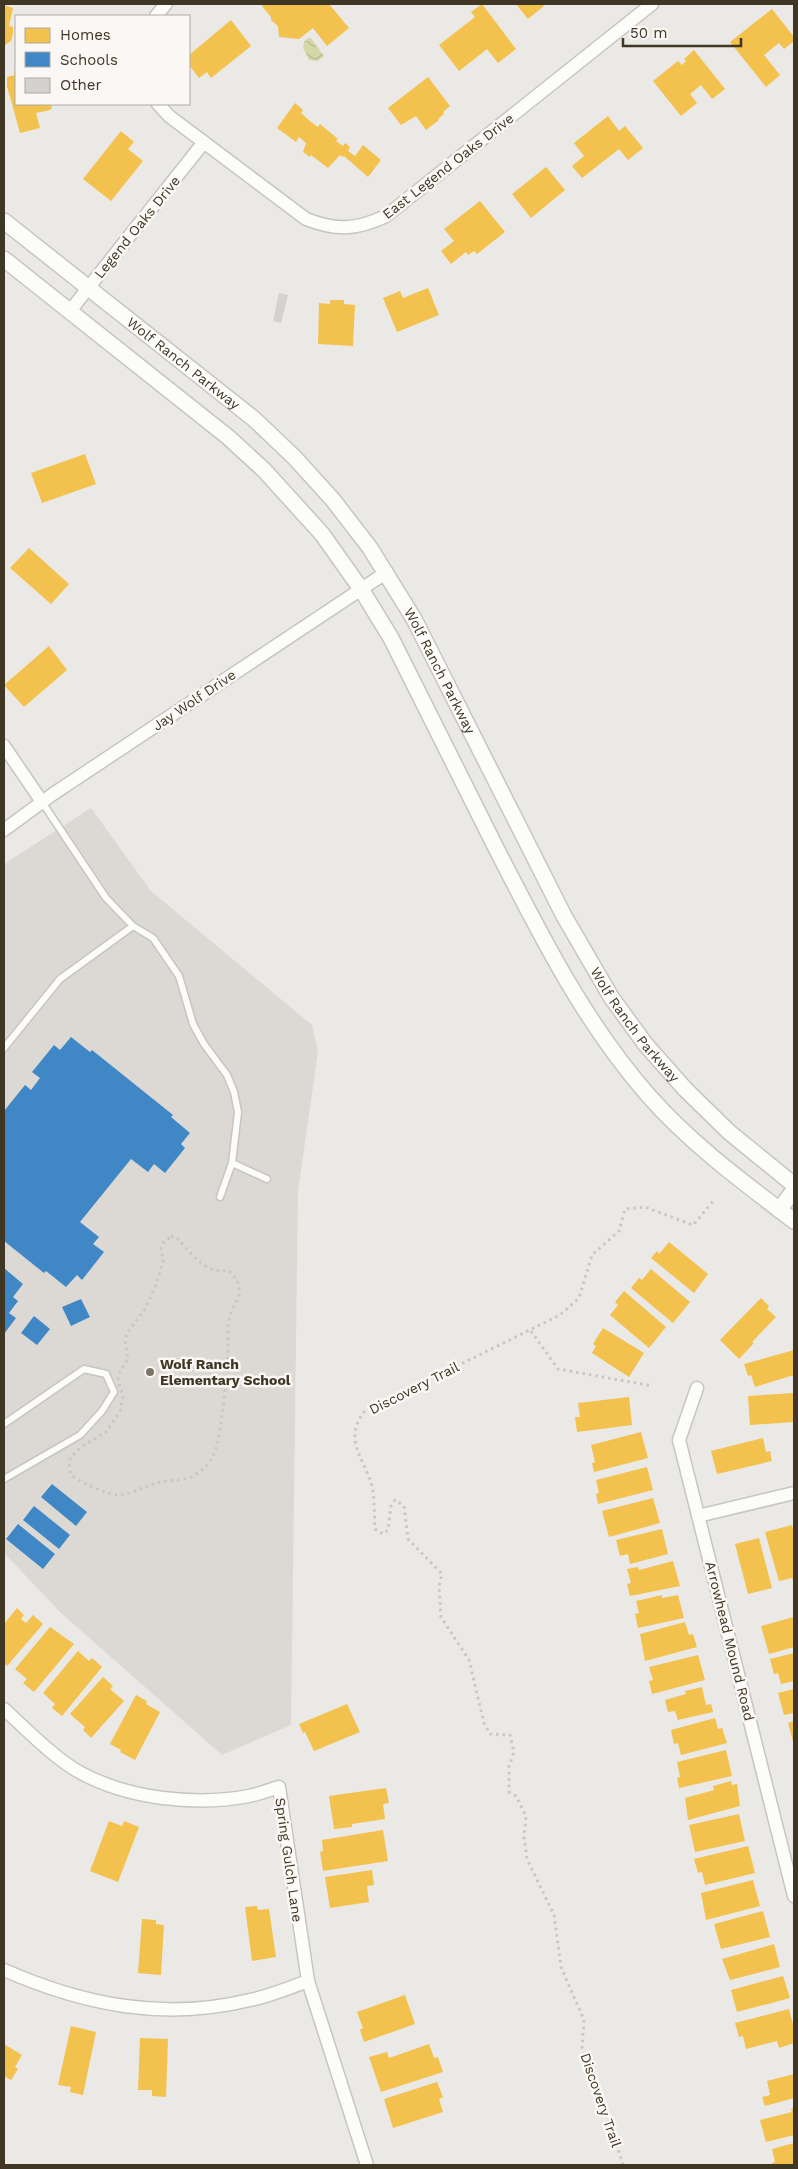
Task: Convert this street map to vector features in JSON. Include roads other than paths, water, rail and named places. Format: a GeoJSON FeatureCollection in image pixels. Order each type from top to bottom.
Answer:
{"type":"FeatureCollection","features":[{"type":"Feature","properties":{"kind":"street"},"geometry":{"type":"LineString","coordinates":[[157,15],[166,4]]}},
{"type":"Feature","properties":{"kind":"street","name":"East Legend Oaks Drive"},"geometry":{"type":"LineString","coordinates":[[159,105],[169,116],[306,219],[332,228],[351,228],[369,224],[386,216],[652,4]]}},
{"type":"Feature","properties":{"kind":"street","name":"Legend Oaks Drive"},"geometry":{"type":"LineString","coordinates":[[70,311],[204,142]]}},
{"type":"Feature","properties":{"kind":"street","name":"Wolf Ranch Parkway"},"geometry":{"type":"LineString","coordinates":[[4,222],[232,401],[273,437],[333,500],[387,572],[427,643],[564,916],[611,997],[646,1045],[692,1096],[749,1149],[794,1185]]}},
{"type":"Feature","properties":{"kind":"street"},"geometry":{"type":"LineString","coordinates":[[4,259],[221,431],[264,470],[322,534],[361,589],[391,638],[544,942],[585,1010],[633,1077],[660,1108],[709,1156],[794,1221]]}},
{"type":"Feature","properties":{"kind":"street","name":"Jay Wolf Drive"},"geometry":{"type":"LineString","coordinates":[[4,830],[42,802],[387,572]]}},
{"type":"Feature","properties":{"kind":"street"},"geometry":{"type":"LineString","coordinates":[[4,746],[42,802]]}},
{"type":"Feature","properties":{"kind":"street"},"geometry":{"type":"LineString","coordinates":[[779,1210],[794,1190]]}},
{"type":"Feature","properties":{"kind":"street","name":"Arrowhead Mound Road"},"geometry":{"type":"LineString","coordinates":[[696,1388],[679,1440],[794,1896]]}},
{"type":"Feature","properties":{"kind":"street"},"geometry":{"type":"LineString","coordinates":[[698,1516],[794,1493]]}},
{"type":"Feature","properties":{"kind":"street","name":"Spring Gulch Lane"},"geometry":{"type":"LineString","coordinates":[[4,1709],[47,1747],[80,1772],[118,1788],[165,1799],[198,1800],[249,1796],[279,1787],[308,1981],[368,2165]]}},
{"type":"Feature","properties":{"kind":"street"},"geometry":{"type":"LineString","coordinates":[[4,1970],[63,1993],[93,2002],[166,2011],[210,2007],[250,2000],[308,1981]]}},
{"type":"Feature","properties":{"kind":"lane"},"geometry":{"type":"LineString","coordinates":[[42,802],[106,898],[133,926],[153,938],[179,976],[193,1024],[230,1083],[238,1112],[232,1164],[220,1197]]}},
{"type":"Feature","properties":{"kind":"lane"},"geometry":{"type":"LineString","coordinates":[[4,1048],[60,979],[133,926]]}},
{"type":"Feature","properties":{"kind":"lane"},"geometry":{"type":"LineString","coordinates":[[232,1164],[267,1179]]}},
{"type":"Feature","properties":{"kind":"lane"},"geometry":{"type":"LineString","coordinates":[[4,1424],[84,1369],[106,1374],[114,1392],[102,1411],[80,1434],[4,1479]]}},
{"type":"Feature","properties":{"kind":"water"},"geometry":{"type":"Polygon","coordinates":[[[311,38],[324,56],[318,61],[309,60],[303,48],[304,42],[311,38]]]}},
{"type":"Feature","properties":{"kind":"place","name":"Wolf Ranch Elementary School"},"geometry":{"type":"Point","coordinates":[150,1372]}}]}
